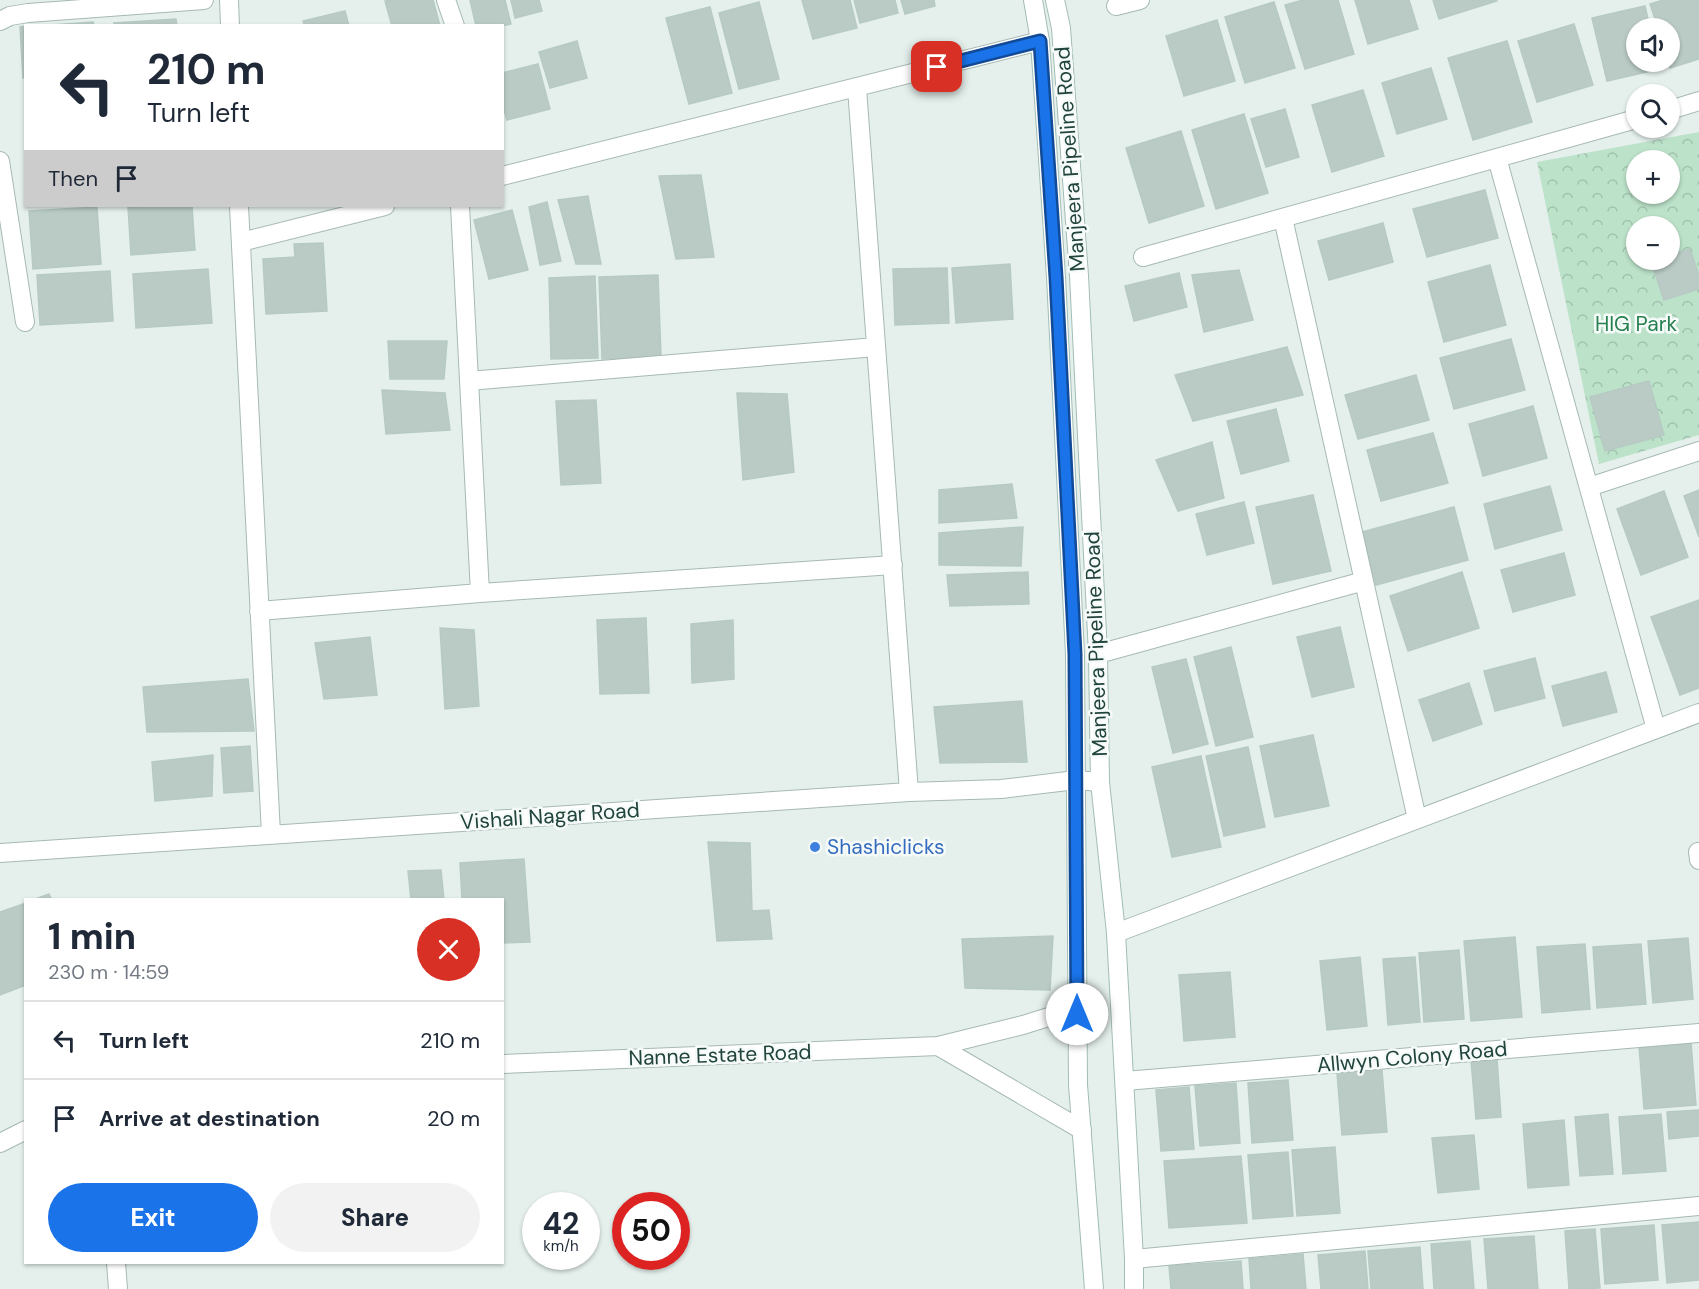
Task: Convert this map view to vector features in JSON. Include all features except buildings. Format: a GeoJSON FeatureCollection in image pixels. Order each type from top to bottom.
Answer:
{"type":"FeatureCollection","features":[{"type":"Feature","properties":{"kind":"street"},"geometry":{"type":"LineString","coordinates":[[0,21],[10,16],[28,13],[204,0]]}},
{"type":"Feature","properties":{"kind":"street"},"geometry":{"type":"LineString","coordinates":[[229,0],[230,24]]}},
{"type":"Feature","properties":{"kind":"street"},"geometry":{"type":"LineString","coordinates":[[446,0],[454,24]]}},
{"type":"Feature","properties":{"kind":"street","name":"Manjeera Pipeline Road"},"geometry":{"type":"LineString","coordinates":[[1033,0],[1040,41],[1056,277],[1072,595],[1078,1085],[1094,1289]]}},
{"type":"Feature","properties":{"kind":"street","name":"Manjeera Pipeline Road"},"geometry":{"type":"LineString","coordinates":[[1056,0],[1061,28],[1079,276],[1098,654],[1100,782],[1116,933],[1134,1289]]}},
{"type":"Feature","properties":{"kind":"street"},"geometry":{"type":"LineString","coordinates":[[1116,6],[1140,0]]}},
{"type":"Feature","properties":{"kind":"street"},"geometry":{"type":"LineString","coordinates":[[504,175],[1040,41]]}},
{"type":"Feature","properties":{"kind":"street"},"geometry":{"type":"LineString","coordinates":[[857,88],[909,792]]}},
{"type":"Feature","properties":{"kind":"street"},"geometry":{"type":"LineString","coordinates":[[1680,107],[1699,101]]}},
{"type":"Feature","properties":{"kind":"street"},"geometry":{"type":"LineString","coordinates":[[1143,257],[1626,122]]}},
{"type":"Feature","properties":{"kind":"street"},"geometry":{"type":"LineString","coordinates":[[1497,158],[1656,729]]}},
{"type":"Feature","properties":{"kind":"street"},"geometry":{"type":"LineString","coordinates":[[0,161],[25,322]]}},
{"type":"Feature","properties":{"kind":"street"},"geometry":{"type":"LineString","coordinates":[[239,207],[271,834]]}},
{"type":"Feature","properties":{"kind":"street"},"geometry":{"type":"LineString","coordinates":[[240,242],[381,207]]}},
{"type":"Feature","properties":{"kind":"street"},"geometry":{"type":"LineString","coordinates":[[460,207],[480,593]]}},
{"type":"Feature","properties":{"kind":"street"},"geometry":{"type":"LineString","coordinates":[[1282,218],[1417,819]]}},
{"type":"Feature","properties":{"kind":"street"},"geometry":{"type":"LineString","coordinates":[[469,381],[876,347]]}},
{"type":"Feature","properties":{"kind":"street"},"geometry":{"type":"LineString","coordinates":[[1589,488],[1699,452]]}},
{"type":"Feature","properties":{"kind":"street"},"geometry":{"type":"LineString","coordinates":[[259,610],[893,566]]}},
{"type":"Feature","properties":{"kind":"street"},"geometry":{"type":"LineString","coordinates":[[1098,654],[1364,581]]}},
{"type":"Feature","properties":{"kind":"street"},"geometry":{"type":"LineString","coordinates":[[1116,933],[1699,713]]}},
{"type":"Feature","properties":{"kind":"street","name":"Vishali Nagar Road"},"geometry":{"type":"LineString","coordinates":[[0,853],[909,792],[1001,789],[1076,780],[1100,782]]}},
{"type":"Feature","properties":{"kind":"street","name":"Nanne Estate Road"},"geometry":{"type":"LineString","coordinates":[[504,1065],[938,1046],[1023,1025],[1077,1008]]}},
{"type":"Feature","properties":{"kind":"street","name":"Allwyn Colony Road"},"geometry":{"type":"LineString","coordinates":[[1125,1081],[1699,1032]]}},
{"type":"Feature","properties":{"kind":"street"},"geometry":{"type":"LineString","coordinates":[[938,1046],[1082,1130]]}},
{"type":"Feature","properties":{"kind":"street"},"geometry":{"type":"LineString","coordinates":[[0,1143],[24,1131]]}},
{"type":"Feature","properties":{"kind":"street"},"geometry":{"type":"LineString","coordinates":[[1134,1258],[1699,1206]]}},
{"type":"Feature","properties":{"kind":"street"},"geometry":{"type":"LineString","coordinates":[[116,1264],[118,1289]]}},
{"type":"Feature","properties":{"kind":"green space","name":"HIG Park"},"geometry":{"type":"Polygon","coordinates":[[[1699,132],[1699,435],[1599,464],[1537,162],[1667,138],[1680,138],[1680,136],[1699,132]]]}},
{"type":"Feature","properties":{"kind":"place","name":"Shashiclicks"},"geometry":{"type":"Point","coordinates":[815,847]}},
{"type":"Feature","properties":{"kind":"route"},"geometry":{"type":"LineString","coordinates":[[937,67],[1040,41],[1056,277],[1075,654],[1077,1014]]}}]}
